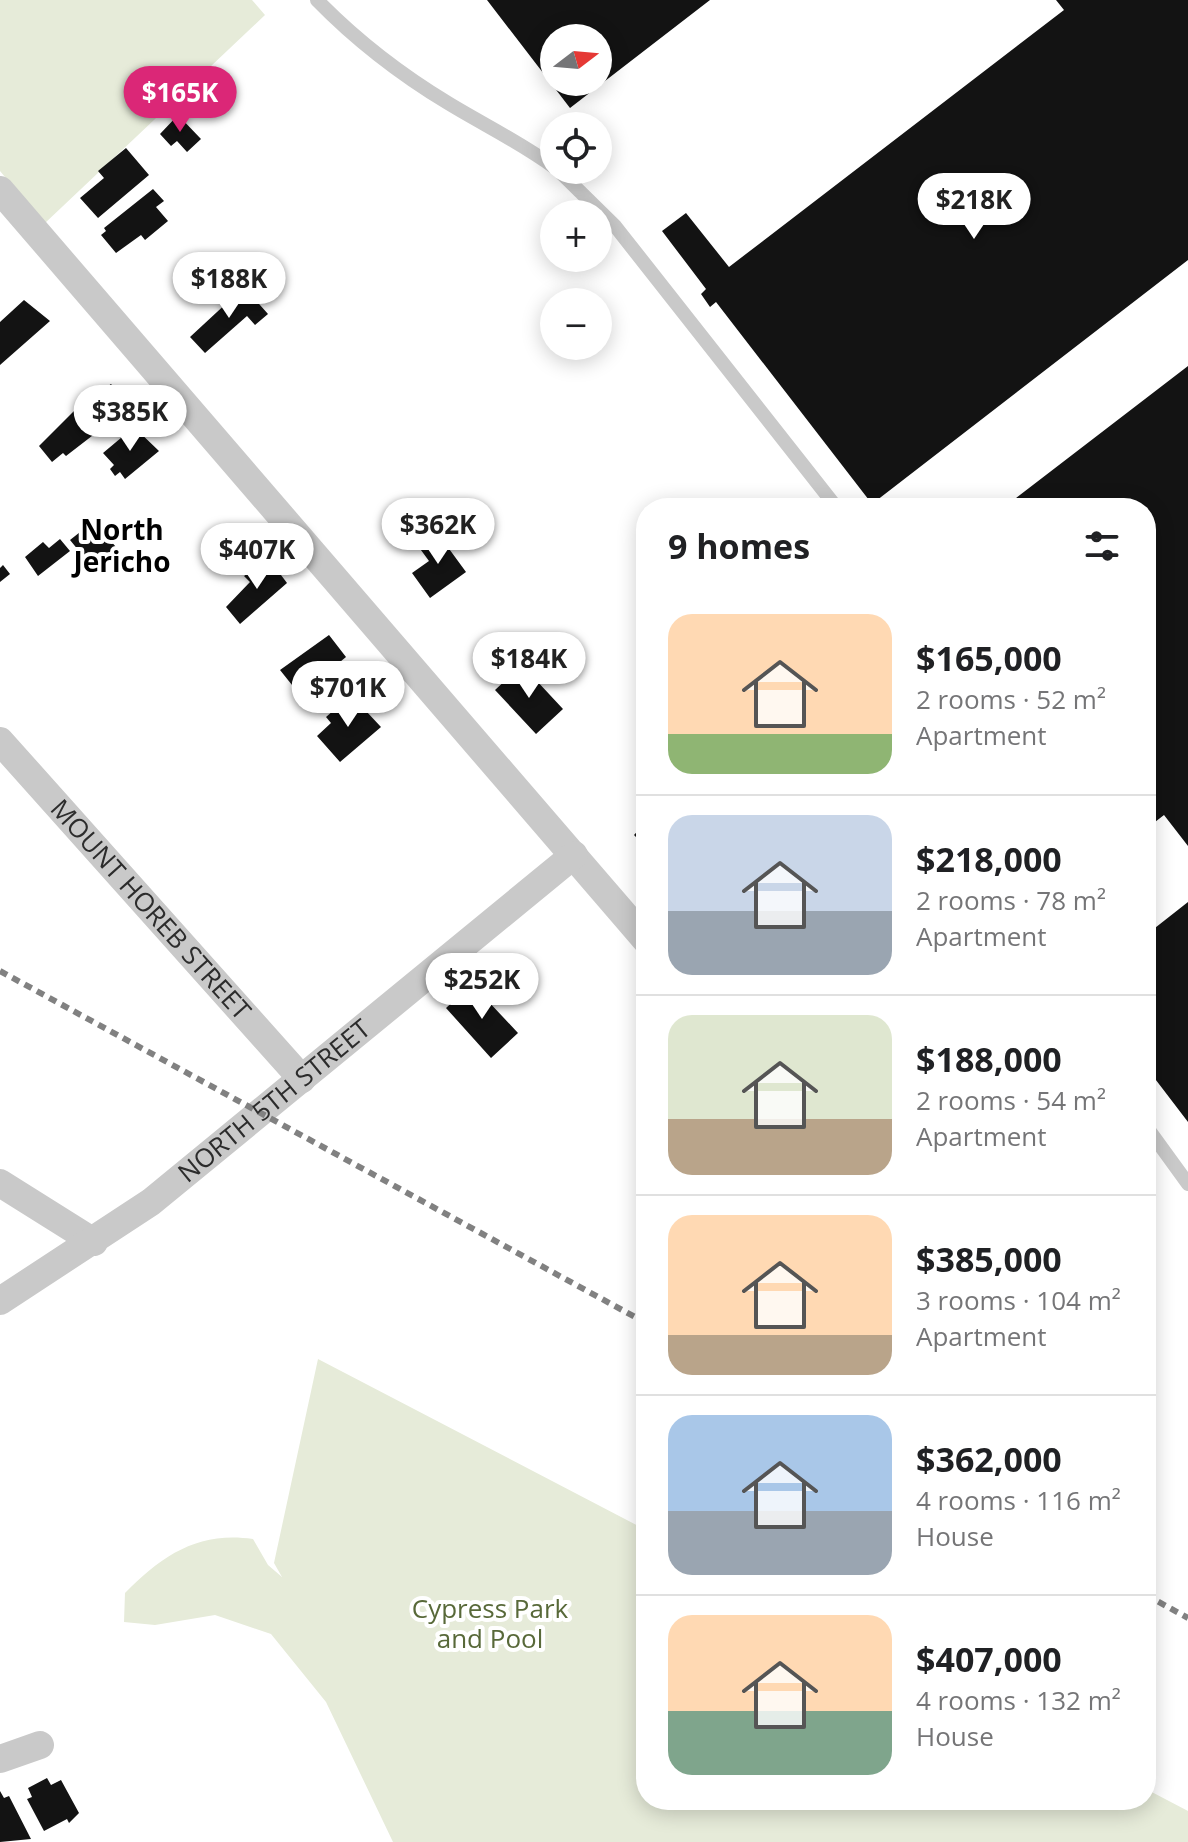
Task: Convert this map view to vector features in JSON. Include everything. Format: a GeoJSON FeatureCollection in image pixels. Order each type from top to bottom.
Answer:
{"type":"FeatureCollection","features":[{"type":"Feature","properties":{"kind":"street"},"geometry":{"type":"LineString","coordinates":[[1,191],[636,928]]}},
{"type":"Feature","properties":{"kind":"street","name":"MOUNT HOREB STREET"},"geometry":{"type":"LineString","coordinates":[[0,741],[302,1079]]}},
{"type":"Feature","properties":{"kind":"street","name":"NORTH 5TH STREET"},"geometry":{"type":"LineString","coordinates":[[0,1301],[151,1202],[574,855]]}},
{"type":"Feature","properties":{"kind":"street"},"geometry":{"type":"LineString","coordinates":[[0,1183],[94,1242]]}},
{"type":"Feature","properties":{"kind":"street"},"geometry":{"type":"LineString","coordinates":[[0,1759],[40,1745]]}},
{"type":"Feature","properties":{"kind":"lane"},"geometry":{"type":"LineString","coordinates":[[317,0],[393,68],[540,157]]}},
{"type":"Feature","properties":{"kind":"lane"},"geometry":{"type":"LineString","coordinates":[[572,184],[615,226],[829,498]]}},
{"type":"Feature","properties":{"kind":"lane"},"geometry":{"type":"LineString","coordinates":[[1156,1140],[1188,1184]]}},
{"type":"Feature","properties":{"kind":"green space"},"geometry":{"type":"Polygon","coordinates":[[[0,0],[252,0],[265,15],[44,224],[0,171],[0,0]]]}},
{"type":"Feature","properties":{"kind":"green space","name":"Cypress Park and Pool"},"geometry":{"type":"Polygon","coordinates":[[[318,1359],[636,1525],[636,1810],[1156,1810],[1156,1794],[1188,1811],[1188,1842],[393,1842],[326,1702],[271,1634],[215,1615],[155,1625],[124,1622],[125,1593],[153,1567],[183,1549],[215,1539],[253,1539],[268,1565],[282,1577],[274,1563],[318,1359]]]}},
{"type":"Feature","properties":{"kind":"building"},"geometry":{"type":"Polygon","coordinates":[[[487,0],[710,0],[612,76],[612,24],[540,24],[540,69],[487,0]]]}},
{"type":"Feature","properties":{"kind":"building"},"geometry":{"type":"Polygon","coordinates":[[[1056,0],[1188,0],[1188,260],[880,498],[867,498],[716,302],[710,307],[701,294],[706,289],[662,231],[686,213],[729,267],[1064,10],[1056,0]]]}},
{"type":"Feature","properties":{"kind":"building"},"geometry":{"type":"Polygon","coordinates":[[[561,96],[586,96],[570,108],[561,96]]]}},
{"type":"Feature","properties":{"kind":"building"},"geometry":{"type":"Polygon","coordinates":[[[178,115],[201,139],[187,152],[177,141],[171,146],[160,134],[178,115]]]}},
{"type":"Feature","properties":{"kind":"building"},"geometry":{"type":"Polygon","coordinates":[[[126,148],[149,175],[98,218],[80,198],[104,178],[98,171],[126,148]]]}},
{"type":"Feature","properties":{"kind":"building"},"geometry":{"type":"Polygon","coordinates":[[[153,189],[164,201],[156,207],[168,221],[145,240],[141,235],[116,253],[101,235],[106,231],[104,228],[153,189]]]}},
{"type":"Feature","properties":{"kind":"building"},"geometry":{"type":"Polygon","coordinates":[[[244,287],[268,314],[255,325],[247,316],[205,353],[190,337],[244,287]]]}},
{"type":"Feature","properties":{"kind":"building"},"geometry":{"type":"Polygon","coordinates":[[[24,300],[50,321],[0,365],[0,322],[24,300]]]}},
{"type":"Feature","properties":{"kind":"building"},"geometry":{"type":"Polygon","coordinates":[[[1188,366],[1188,846],[1164,815],[1156,821],[1156,498],[1016,498],[1188,366]]]}},
{"type":"Feature","properties":{"kind":"building"},"geometry":{"type":"Polygon","coordinates":[[[111,384],[127,404],[121,409],[123,412],[66,456],[63,453],[52,462],[39,446],[74,411],[111,384]]]}},
{"type":"Feature","properties":{"kind":"building"},"geometry":{"type":"Polygon","coordinates":[[[134,427],[159,451],[125,479],[120,472],[115,476],[110,469],[114,465],[103,453],[134,427]]]}},
{"type":"Feature","properties":{"kind":"building"},"geometry":{"type":"Polygon","coordinates":[[[94,521],[121,553],[97,573],[70,540],[94,521]]]}},
{"type":"Feature","properties":{"kind":"building"},"geometry":{"type":"Polygon","coordinates":[[[443,533],[450,543],[447,546],[466,572],[430,598],[412,573],[429,561],[418,546],[435,534],[437,537],[443,533]]]}},
{"type":"Feature","properties":{"kind":"building"},"geometry":{"type":"Polygon","coordinates":[[[60,539],[70,551],[38,576],[25,557],[43,542],[49,548],[60,539]]]}},
{"type":"Feature","properties":{"kind":"building"},"geometry":{"type":"Polygon","coordinates":[[[269,559],[287,583],[240,624],[226,607],[250,582],[244,576],[269,559]]]}},
{"type":"Feature","properties":{"kind":"building"},"geometry":{"type":"Polygon","coordinates":[[[3,565],[10,574],[0,582],[0,568],[3,565]]]}},
{"type":"Feature","properties":{"kind":"building"},"geometry":{"type":"Polygon","coordinates":[[[329,635],[346,657],[300,695],[280,670],[329,635]]]}},
{"type":"Feature","properties":{"kind":"building"},"geometry":{"type":"Polygon","coordinates":[[[522,665],[563,709],[536,734],[495,690],[522,665]]]}},
{"type":"Feature","properties":{"kind":"building"},"geometry":{"type":"Polygon","coordinates":[[[351,695],[381,727],[340,762],[317,736],[331,723],[326,717],[351,695]]]}},
{"type":"Feature","properties":{"kind":"building"},"geometry":{"type":"Polygon","coordinates":[[[1188,902],[1188,1122],[1156,1080],[1156,927],[1188,902]]]}},
{"type":"Feature","properties":{"kind":"building"},"geometry":{"type":"Polygon","coordinates":[[[472,984],[518,1033],[491,1058],[446,1008],[472,984]]]}},
{"type":"Feature","properties":{"kind":"building"},"geometry":{"type":"Polygon","coordinates":[[[47,1778],[51,1785],[61,1780],[79,1813],[69,1823],[67,1819],[44,1831],[27,1799],[32,1797],[28,1788],[47,1778]]]}},
{"type":"Feature","properties":{"kind":"building"},"geometry":{"type":"Polygon","coordinates":[[[0,1791],[4,1798],[9,1796],[31,1839],[0,1842],[0,1791]]]}},
{"type":"Feature","properties":{"kind":"railway"},"geometry":{"type":"LineString","coordinates":[[0,971],[636,1318]]}},
{"type":"Feature","properties":{"kind":"railway"},"geometry":{"type":"LineString","coordinates":[[1156,1600],[1188,1618]]}},
{"type":"Feature","properties":{"kind":"district","name":"North Jericho"},"geometry":{"type":"Point","coordinates":[122,546]}}]}
